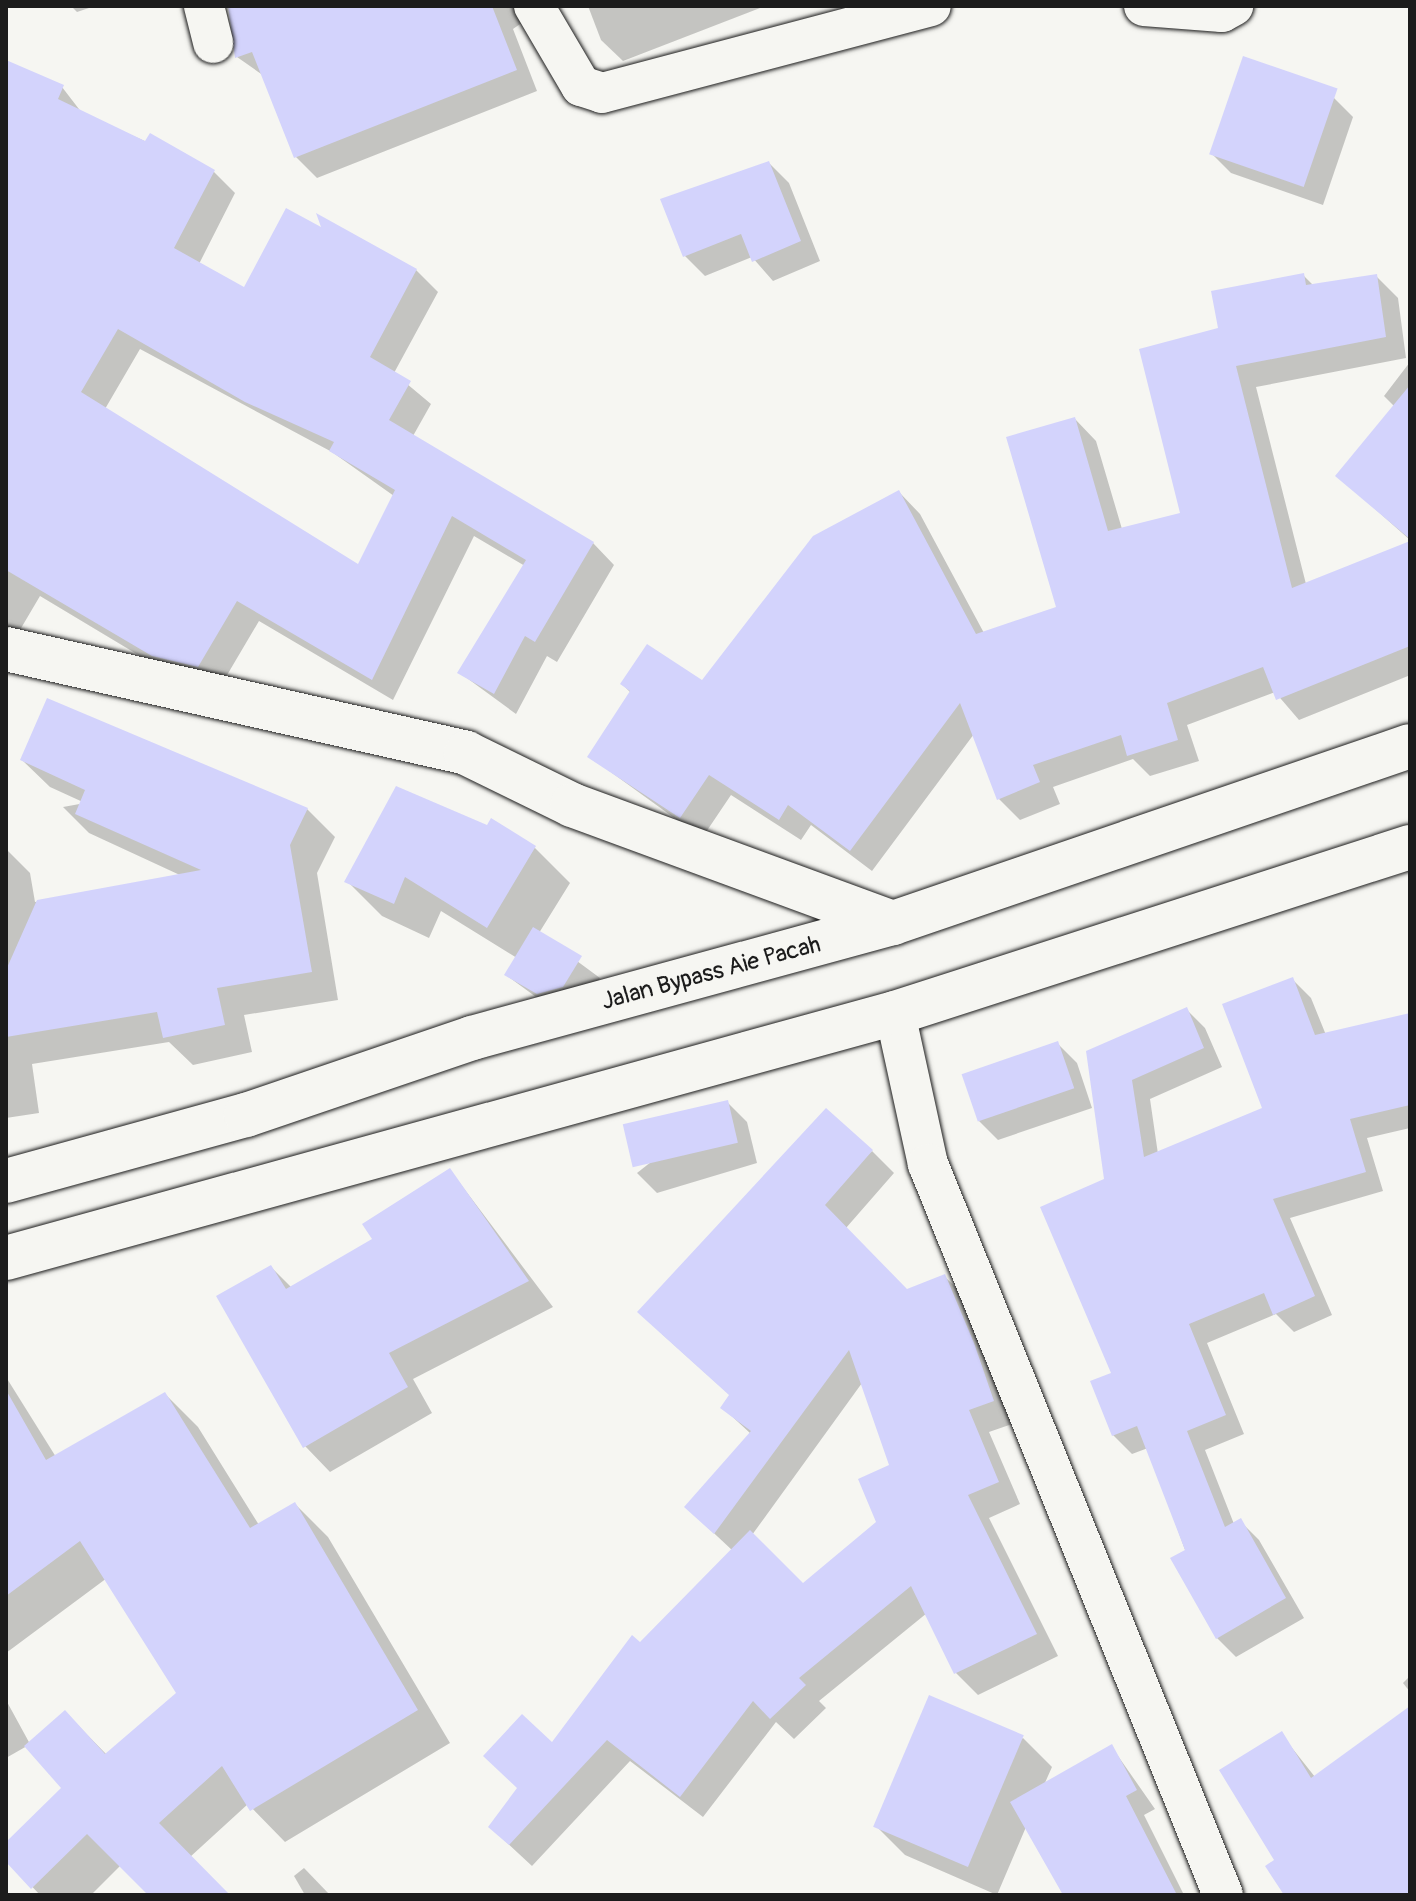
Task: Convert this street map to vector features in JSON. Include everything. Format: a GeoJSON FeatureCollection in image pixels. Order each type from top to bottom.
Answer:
{"type":"FeatureCollection","features":[{"type":"Feature","properties":{"kind":"main road"},"geometry":{"type":"LineString","coordinates":[[6,649],[466,753],[572,805],[893,923]]}},
{"type":"Feature","properties":{"kind":"main road","name":"Jalan Bypass Aie Pacah"},"geometry":{"type":"LineString","coordinates":[[6,1181],[246,1115],[472,1038],[893,923],[1410,746]]}},
{"type":"Feature","properties":{"kind":"main road"},"geometry":{"type":"LineString","coordinates":[[6,1258],[895,1013],[1410,847]]}},
{"type":"Feature","properties":{"kind":"street"},"geometry":{"type":"LineString","coordinates":[[534,6],[581,86],[602,93],[931,6]]}},
{"type":"Feature","properties":{"kind":"street"},"geometry":{"type":"LineString","coordinates":[[1144,6],[1222,12],[1233,6]]}},
{"type":"Feature","properties":{"kind":"street"},"geometry":{"type":"LineString","coordinates":[[895,1013],[928,1164],[1223,1895]]}},
{"type":"Feature","properties":{"kind":"building"},"geometry":{"type":"Polygon","coordinates":[[[228,6],[492,6],[517,70],[294,158],[252,52],[235,58],[228,6]]]}},
{"type":"Feature","properties":{"kind":"building"},"geometry":{"type":"Polygon","coordinates":[[[1243,56],[1338,89],[1304,187],[1209,154],[1243,56]]]}},
{"type":"Feature","properties":{"kind":"building"},"geometry":{"type":"Polygon","coordinates":[[[6,60],[64,85],[58,99],[145,141],[150,133],[215,170],[174,248],[244,287],[286,208],[321,227],[316,213],[417,269],[370,357],[411,381],[389,420],[594,542],[535,642],[525,636],[494,694],[457,673],[526,560],[452,516],[372,680],[237,601],[198,667],[152,656],[6,570],[6,60]],[[118,329],[81,392],[358,564],[395,490],[329,451],[334,442],[245,402],[118,329]]]}},
{"type":"Feature","properties":{"kind":"building"},"geometry":{"type":"Polygon","coordinates":[[[769,161],[801,241],[752,262],[741,234],[683,257],[660,199],[769,161]]]}},
{"type":"Feature","properties":{"kind":"building"},"geometry":{"type":"Polygon","coordinates":[[[1304,273],[1306,285],[1377,274],[1386,337],[1236,366],[1292,588],[1410,541],[1410,646],[1276,700],[1263,667],[1167,703],[1178,740],[1127,756],[1121,735],[1033,765],[1040,782],[997,800],[960,703],[850,851],[788,805],[779,820],[709,775],[680,818],[587,757],[630,691],[620,684],[647,644],[702,680],[813,536],[899,490],[976,634],[1056,607],[1006,437],[1075,417],[1108,531],[1180,513],[1139,349],[1218,328],[1211,291],[1304,273]]]}},
{"type":"Feature","properties":{"kind":"building"},"geometry":{"type":"Polygon","coordinates":[[[1410,385],[1410,539],[1335,476],[1410,385]]]}},
{"type":"Feature","properties":{"kind":"building"},"geometry":{"type":"Polygon","coordinates":[[[47,698],[308,808],[290,845],[312,972],[217,988],[225,1025],[163,1038],[157,1012],[6,1037],[6,970],[37,900],[201,870],[75,814],[85,790],[20,760],[47,698]]]}},
{"type":"Feature","properties":{"kind":"building"},"geometry":{"type":"Polygon","coordinates":[[[396,786],[487,825],[491,818],[536,846],[487,928],[405,877],[394,904],[344,882],[396,786]]]}},
{"type":"Feature","properties":{"kind":"building"},"geometry":{"type":"Polygon","coordinates":[[[533,927],[582,956],[563,987],[537,994],[504,975],[533,927]]]}},
{"type":"Feature","properties":{"kind":"building"},"geometry":{"type":"Polygon","coordinates":[[[1293,977],[1315,1035],[1410,1013],[1410,1105],[1350,1119],[1366,1172],[1273,1199],[1315,1296],[1273,1315],[1264,1293],[1189,1324],[1226,1415],[1187,1431],[1225,1527],[1241,1518],[1286,1598],[1216,1639],[1170,1558],[1185,1550],[1137,1426],[1112,1436],[1090,1381],[1111,1373],[1040,1207],[1104,1179],[1086,1051],[1187,1007],[1204,1048],[1132,1080],[1144,1157],[1262,1108],[1222,1004],[1293,977]]]}},
{"type":"Feature","properties":{"kind":"building"},"geometry":{"type":"Polygon","coordinates":[[[1058,1041],[1074,1088],[978,1121],[962,1074],[1058,1041]]]}},
{"type":"Feature","properties":{"kind":"building"},"geometry":{"type":"Polygon","coordinates":[[[728,1100],[738,1143],[633,1167],[623,1124],[728,1100]]]}},
{"type":"Feature","properties":{"kind":"building"},"geometry":{"type":"Polygon","coordinates":[[[826,1108],[873,1150],[825,1205],[907,1289],[945,1274],[974,1343],[994,1401],[969,1410],[999,1482],[968,1495],[1037,1634],[954,1674],[911,1586],[799,1678],[806,1685],[770,1719],[753,1701],[680,1797],[607,1740],[509,1845],[488,1827],[517,1788],[483,1756],[522,1714],[552,1742],[632,1635],[640,1642],[750,1530],[803,1583],[876,1522],[858,1479],[889,1465],[849,1350],[714,1534],[684,1507],[751,1431],[720,1408],[729,1395],[637,1312],[826,1108]]]}},
{"type":"Feature","properties":{"kind":"building"},"geometry":{"type":"Polygon","coordinates":[[[450,1168],[529,1281],[389,1353],[408,1387],[303,1448],[216,1296],[271,1265],[286,1289],[372,1239],[362,1224],[450,1168]]]}},
{"type":"Feature","properties":{"kind":"building"},"geometry":{"type":"Polygon","coordinates":[[[6,1390],[46,1460],[165,1392],[250,1528],[295,1502],[418,1710],[250,1811],[222,1766],[159,1823],[230,1895],[148,1895],[87,1834],[31,1889],[6,1862],[6,1842],[61,1788],[24,1746],[65,1710],[105,1754],[176,1693],[80,1541],[6,1596],[6,1390]]]}},
{"type":"Feature","properties":{"kind":"building"},"geometry":{"type":"Polygon","coordinates":[[[929,1695],[1024,1735],[968,1867],[873,1827],[929,1695]]]}},
{"type":"Feature","properties":{"kind":"building"},"geometry":{"type":"Polygon","coordinates":[[[1410,1706],[1410,1895],[1284,1895],[1265,1866],[1274,1860],[1219,1770],[1282,1731],[1311,1778],[1410,1706]]]}},
{"type":"Feature","properties":{"kind":"building"},"geometry":{"type":"Polygon","coordinates":[[[1112,1744],[1137,1790],[1126,1796],[1177,1895],[1063,1895],[1010,1802],[1112,1744]]]}}]}
